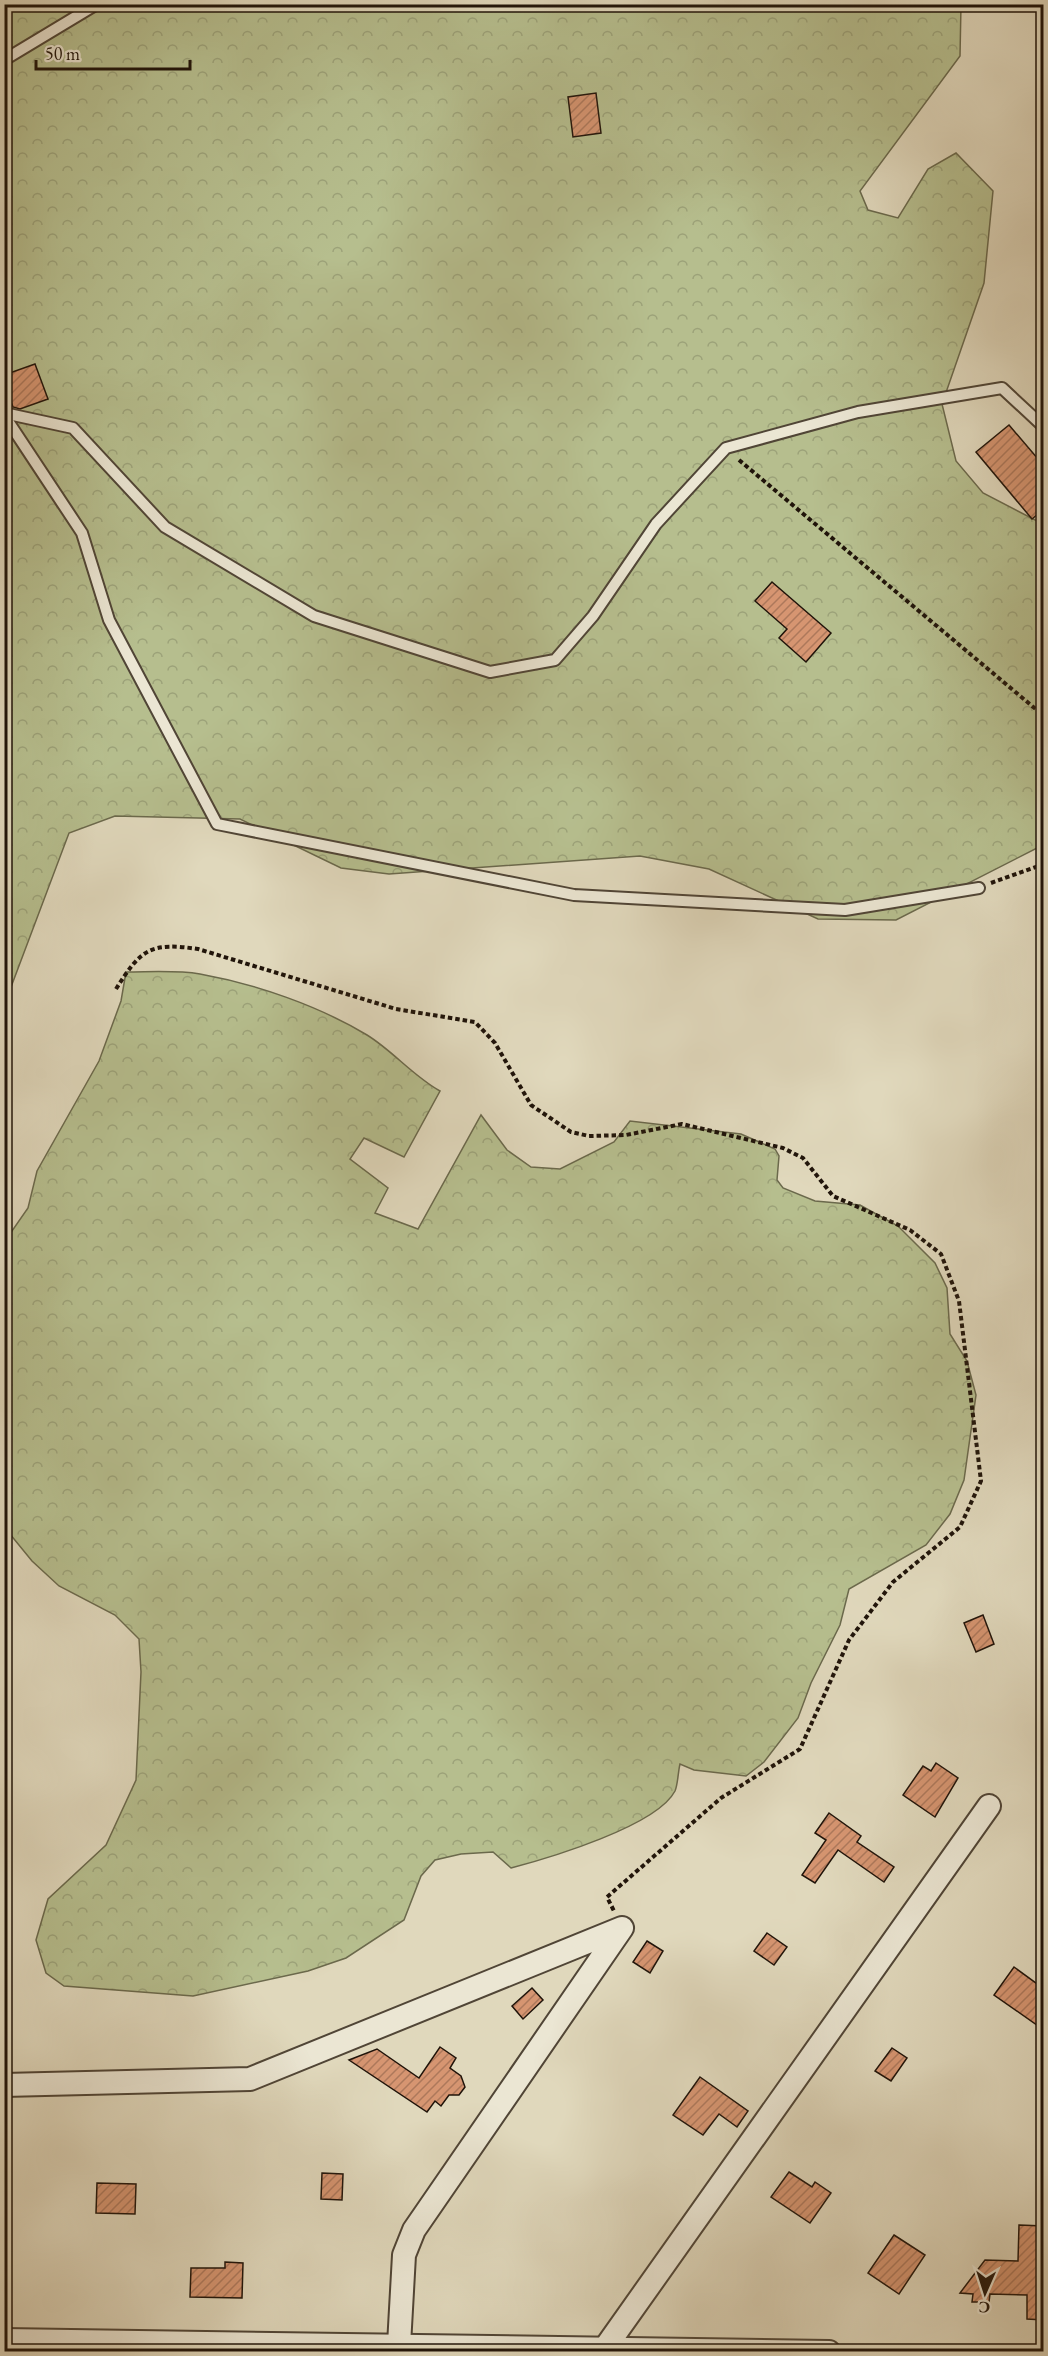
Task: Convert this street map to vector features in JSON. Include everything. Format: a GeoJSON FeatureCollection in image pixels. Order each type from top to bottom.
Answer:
{"type":"FeatureCollection","features":[{"type":"Feature","properties":{"kind":"street"},"geometry":{"type":"LineString","coordinates":[[605,2348],[989,1806]]}},
{"type":"Feature","properties":{"kind":"street"},"geometry":{"type":"LineString","coordinates":[[4,2085],[250,2079],[622,1928]]}},
{"type":"Feature","properties":{"kind":"street"},"geometry":{"type":"LineString","coordinates":[[399,2345],[404,2255],[414,2230],[622,1928]]}},
{"type":"Feature","properties":{"kind":"street"},"geometry":{"type":"LineString","coordinates":[[4,2340],[49,2346],[289,2348],[399,2345],[554,2350],[605,2348],[829,2352]]}},
{"type":"Feature","properties":{"kind":"lane"},"geometry":{"type":"LineString","coordinates":[[4,60],[98,4]]}},
{"type":"Feature","properties":{"kind":"lane"},"geometry":{"type":"LineString","coordinates":[[4,414],[73,428],[165,526],[314,616],[490,672],[555,660],[593,616],[656,524],[726,448],[858,411],[1002,388],[1044,427]]}},
{"type":"Feature","properties":{"kind":"lane"},"geometry":{"type":"LineString","coordinates":[[4,414],[82,533],[109,620],[217,824],[574,895],[844,910],[979,888]]}},
{"type":"Feature","properties":{"kind":"path"},"geometry":{"type":"LineString","coordinates":[[726,448],[1044,716]]}},
{"type":"Feature","properties":{"kind":"path"},"geometry":{"type":"LineString","coordinates":[[1039,711],[1044,691]]}},
{"type":"Feature","properties":{"kind":"path"},"geometry":{"type":"LineString","coordinates":[[979,888],[1044,864]]}},
{"type":"Feature","properties":{"kind":"path"},"geometry":{"type":"LineString","coordinates":[[116,989],[133,962],[148,951],[170,945],[198,950],[396,1009],[476,1022],[495,1043],[531,1105],[571,1132],[589,1136],[626,1135],[682,1124],[783,1148],[803,1158],[832,1196],[910,1230],[941,1254],[959,1301],[981,1481],[960,1527],[893,1581],[849,1640],[800,1749],[722,1798],[607,1897],[622,1928]]}},
{"type":"Feature","properties":{"kind":"green space"},"geometry":{"type":"Polygon","coordinates":[[[5,5],[961,5],[960,56],[860,191],[868,210],[898,218],[928,169],[956,153],[993,191],[984,283],[942,404],[956,461],[983,493],[1043,524],[1043,845],[896,920],[818,919],[709,869],[640,856],[389,874],[341,868],[240,819],[115,816],[69,833],[5,1003],[5,5]]]}},
{"type":"Feature","properties":{"kind":"green space"},"geometry":{"type":"Polygon","coordinates":[[[126,972],[200,974],[287,997],[367,1035],[440,1091],[404,1157],[364,1138],[350,1159],[388,1188],[375,1213],[418,1229],[481,1115],[507,1150],[531,1167],[560,1169],[614,1142],[630,1121],[741,1134],[775,1149],[779,1156],[777,1180],[783,1188],[815,1201],[860,1205],[898,1226],[935,1263],[947,1288],[950,1334],[967,1361],[976,1395],[964,1480],[950,1514],[926,1545],[849,1589],[840,1625],[811,1683],[798,1718],[764,1762],[746,1776],[694,1770],[680,1764],[675,1791],[664,1804],[647,1816],[600,1839],[511,1868],[493,1852],[461,1854],[435,1860],[421,1876],[404,1920],[346,1958],[308,1971],[193,1996],[64,1986],[46,1973],[36,1940],[48,1899],[106,1845],[136,1780],[141,1672],[139,1639],[115,1615],[59,1586],[32,1561],[5,1528],[5,1241],[28,1208],[37,1171],[99,1061],[121,1001],[126,972]]]}},
{"type":"Feature","properties":{"kind":"building"},"geometry":{"type":"Polygon","coordinates":[[[596,93],[601,133],[573,137],[568,97],[596,93]]]}},
{"type":"Feature","properties":{"kind":"building"},"geometry":{"type":"Polygon","coordinates":[[[35,364],[48,399],[20,409],[13,407],[4,383],[4,375],[35,364]]]}},
{"type":"Feature","properties":{"kind":"building"},"geometry":{"type":"Polygon","coordinates":[[[1009,425],[1044,466],[1044,509],[1032,519],[976,452],[1009,425]]]}},
{"type":"Feature","properties":{"kind":"building"},"geometry":{"type":"Polygon","coordinates":[[[772,582],[831,633],[806,662],[779,638],[787,629],[755,601],[772,582]]]}},
{"type":"Feature","properties":{"kind":"building"},"geometry":{"type":"Polygon","coordinates":[[[983,1615],[994,1644],[976,1652],[964,1623],[983,1615]]]}},
{"type":"Feature","properties":{"kind":"building"},"geometry":{"type":"Polygon","coordinates":[[[936,1763],[958,1778],[935,1817],[903,1795],[923,1766],[931,1771],[936,1763]]]}},
{"type":"Feature","properties":{"kind":"building"},"geometry":{"type":"Polygon","coordinates":[[[829,1813],[861,1836],[857,1842],[894,1867],[884,1882],[838,1850],[815,1883],[802,1875],[826,1840],[815,1833],[829,1813]]]}},
{"type":"Feature","properties":{"kind":"building"},"geometry":{"type":"Polygon","coordinates":[[[767,1933],[787,1947],[774,1965],[754,1951],[767,1933]]]}},
{"type":"Feature","properties":{"kind":"building"},"geometry":{"type":"Polygon","coordinates":[[[647,1941],[663,1951],[650,1973],[633,1962],[647,1941]]]}},
{"type":"Feature","properties":{"kind":"building"},"geometry":{"type":"Polygon","coordinates":[[[1014,1967],[1044,1989],[1044,2030],[994,1995],[1014,1967]]]}},
{"type":"Feature","properties":{"kind":"building"},"geometry":{"type":"Polygon","coordinates":[[[532,1988],[543,2000],[523,2019],[512,2006],[532,1988]]]}},
{"type":"Feature","properties":{"kind":"building"},"geometry":{"type":"Polygon","coordinates":[[[440,2047],[456,2058],[450,2068],[461,2076],[465,2087],[459,2095],[449,2095],[441,2106],[435,2101],[427,2112],[349,2060],[377,2049],[419,2078],[440,2047]]]}},
{"type":"Feature","properties":{"kind":"building"},"geometry":{"type":"Polygon","coordinates":[[[892,2048],[907,2058],[891,2081],[875,2071],[892,2048]]]}},
{"type":"Feature","properties":{"kind":"building"},"geometry":{"type":"Polygon","coordinates":[[[700,2077],[748,2111],[737,2127],[719,2114],[703,2135],[673,2115],[700,2077]]]}},
{"type":"Feature","properties":{"kind":"building"},"geometry":{"type":"Polygon","coordinates":[[[789,2172],[812,2187],[815,2182],[831,2193],[810,2223],[771,2197],[789,2172]]]}},
{"type":"Feature","properties":{"kind":"building"},"geometry":{"type":"Polygon","coordinates":[[[322,2173],[343,2174],[342,2200],[321,2199],[322,2173]]]}},
{"type":"Feature","properties":{"kind":"building"},"geometry":{"type":"Polygon","coordinates":[[[97,2183],[136,2184],[135,2214],[96,2213],[97,2183]]]}},
{"type":"Feature","properties":{"kind":"building"},"geometry":{"type":"Polygon","coordinates":[[[1019,2225],[1044,2226],[1044,2320],[1027,2319],[1027,2295],[990,2294],[989,2302],[972,2302],[973,2294],[960,2293],[985,2260],[1018,2261],[1019,2225]]]}},
{"type":"Feature","properties":{"kind":"building"},"geometry":{"type":"Polygon","coordinates":[[[894,2235],[925,2255],[899,2294],[868,2273],[894,2235]]]}},
{"type":"Feature","properties":{"kind":"building"},"geometry":{"type":"Polygon","coordinates":[[[225,2262],[243,2263],[242,2298],[190,2297],[191,2268],[225,2268],[225,2262]]]}}]}
